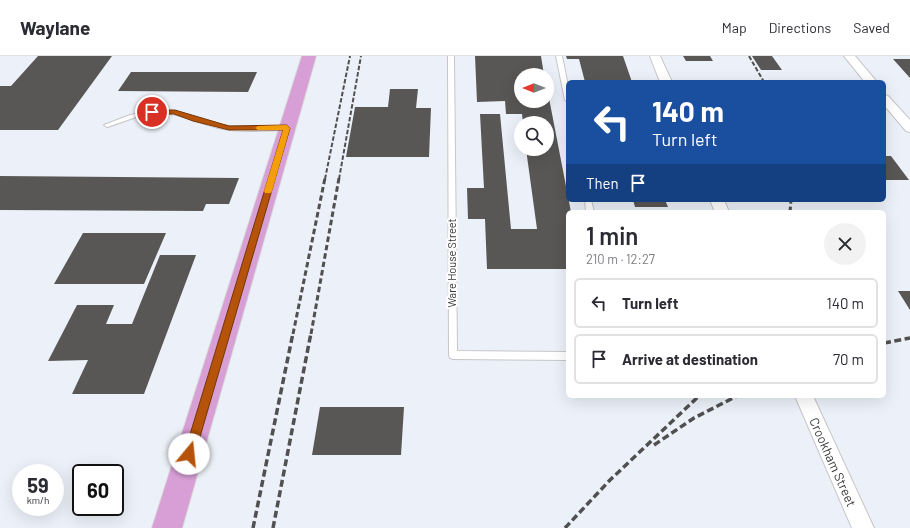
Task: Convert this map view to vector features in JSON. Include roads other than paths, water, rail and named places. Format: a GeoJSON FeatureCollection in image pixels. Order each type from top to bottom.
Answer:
{"type":"FeatureCollection","features":[{"type":"Feature","properties":{"kind":"main road"},"geometry":{"type":"LineString","coordinates":[[167,528],[309,56]]}},
{"type":"Feature","properties":{"kind":"street"},"geometry":{"type":"LineString","coordinates":[[655,56],[665,80]]}},
{"type":"Feature","properties":{"kind":"street"},"geometry":{"type":"LineString","coordinates":[[849,56],[869,80]]}},
{"type":"Feature","properties":{"kind":"street"},"geometry":{"type":"LineString","coordinates":[[886,100],[910,128]]}},
{"type":"Feature","properties":{"kind":"street","name":"Crookham Street"},"geometry":{"type":"LineString","coordinates":[[805,398],[863,528]]}},
{"type":"Feature","properties":{"kind":"lane","name":"Ware House Street"},"geometry":{"type":"LineString","coordinates":[[451,56],[452,356],[566,356]]}},
{"type":"Feature","properties":{"kind":"lane"},"geometry":{"type":"LineString","coordinates":[[559,56],[566,90]]}},
{"type":"Feature","properties":{"kind":"lane"},"geometry":{"type":"LineString","coordinates":[[107,125],[131,115],[152,112],[175,112],[195,120],[229,128],[287,128]]}},
{"type":"Feature","properties":{"kind":"railway"},"geometry":{"type":"LineString","coordinates":[[325,179],[350,56]]}},
{"type":"Feature","properties":{"kind":"railway"},"geometry":{"type":"LineString","coordinates":[[339,179],[361,56]]}},
{"type":"Feature","properties":{"kind":"railway"},"geometry":{"type":"LineString","coordinates":[[749,56],[763,80]]}},
{"type":"Feature","properties":{"kind":"railway"},"geometry":{"type":"LineString","coordinates":[[293,334],[325,178]]}},
{"type":"Feature","properties":{"kind":"railway"},"geometry":{"type":"LineString","coordinates":[[311,334],[339,178]]}},
{"type":"Feature","properties":{"kind":"railway"},"geometry":{"type":"LineString","coordinates":[[790,210],[791,202]]}},
{"type":"Feature","properties":{"kind":"railway"},"geometry":{"type":"LineString","coordinates":[[253,528],[293,333]]}},
{"type":"Feature","properties":{"kind":"railway"},"geometry":{"type":"LineString","coordinates":[[273,528],[311,333]]}},
{"type":"Feature","properties":{"kind":"railway"},"geometry":{"type":"LineString","coordinates":[[886,343],[910,338]]}},
{"type":"Feature","properties":{"kind":"railway"},"geometry":{"type":"LineString","coordinates":[[565,528],[610,480],[697,398]]}},
{"type":"Feature","properties":{"kind":"railway"},"geometry":{"type":"LineString","coordinates":[[654,445],[694,418],[733,398]]}}]}
